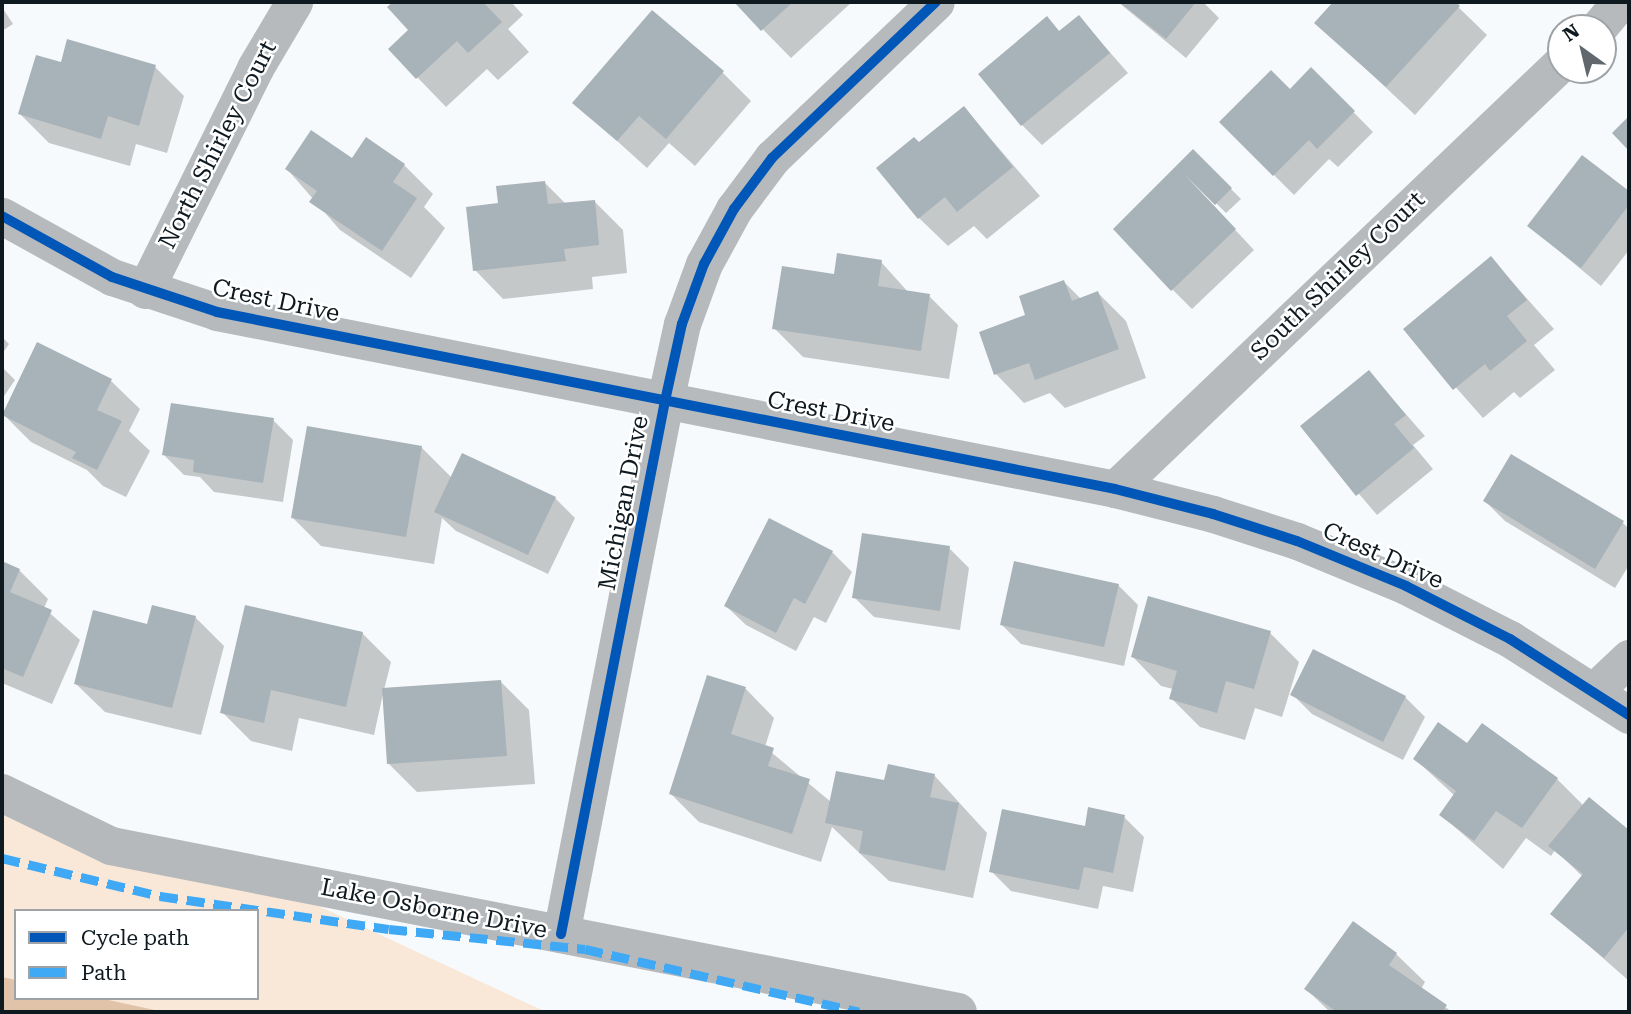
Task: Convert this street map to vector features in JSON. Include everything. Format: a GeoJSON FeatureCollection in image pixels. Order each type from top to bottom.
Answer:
{"type":"FeatureCollection","features":[{"type":"Feature","properties":{"kind":"street","name":"North Shirley Court"},"geometry":{"type":"LineString","coordinates":[[145,290],[255,68],[293,2]]}},
{"type":"Feature","properties":{"kind":"street","name":"Michigan Drive"},"geometry":{"type":"LineString","coordinates":[[561,934],[665,401],[682,324],[704,264],[734,208],[772,158],[936,2]]}},
{"type":"Feature","properties":{"kind":"street","name":"South Shirley Court"},"geometry":{"type":"LineString","coordinates":[[1115,489],[1547,76]]}},
{"type":"Feature","properties":{"kind":"street","name":"Crest Drive"},"geometry":{"type":"LineString","coordinates":[[2,216],[30,236],[145,290],[217,312],[1115,489],[1297,541],[1406,586],[1510,639],[1629,715]]}},
{"type":"Feature","properties":{"kind":"street"},"geometry":{"type":"LineString","coordinates":[[1595,691],[1629,658]]}},
{"type":"Feature","properties":{"kind":"street","name":"Lake Osborne Drive"},"geometry":{"type":"LineString","coordinates":[[2,793],[111,846],[958,1012]]}},
{"type":"Feature","properties":{"kind":"shaded area"},"geometry":{"type":"Polygon","coordinates":[[[2,804],[267,882],[546,1012],[2,1012],[2,804]]]}},
{"type":"Feature","properties":{"kind":"shaded area"},"geometry":{"type":"Polygon","coordinates":[[[2,977],[14,980],[14,1000],[108,1000],[164,1012],[2,1012],[2,977]]]}},
{"type":"Feature","properties":{"kind":"building"},"geometry":{"type":"Polygon","coordinates":[[[393,2],[483,2],[502,22],[468,53],[457,41],[416,79],[388,49],[408,30],[387,7],[393,2]]]}},
{"type":"Feature","properties":{"kind":"building"},"geometry":{"type":"Polygon","coordinates":[[[734,2],[793,2],[761,31],[734,2]]]}},
{"type":"Feature","properties":{"kind":"building"},"geometry":{"type":"Polygon","coordinates":[[[1119,2],[1196,2],[1166,39],[1119,2]]]}},
{"type":"Feature","properties":{"kind":"building"},"geometry":{"type":"Polygon","coordinates":[[[1333,2],[1456,2],[1460,6],[1386,87],[1314,23],[1333,2]]]}},
{"type":"Feature","properties":{"kind":"building"},"geometry":{"type":"Polygon","coordinates":[[[652,10],[724,71],[666,139],[639,116],[617,141],[572,103],[652,10]]]}},
{"type":"Feature","properties":{"kind":"building"},"geometry":{"type":"Polygon","coordinates":[[[1079,15],[1110,53],[1021,126],[978,74],[1047,16],[1059,31],[1079,15]]]}},
{"type":"Feature","properties":{"kind":"building"},"geometry":{"type":"Polygon","coordinates":[[[67,39],[156,65],[139,126],[108,116],[101,139],[18,114],[36,55],[61,62],[67,39]]]}},
{"type":"Feature","properties":{"kind":"building"},"geometry":{"type":"Polygon","coordinates":[[[1311,67],[1355,111],[1317,149],[1309,140],[1273,176],[1219,122],[1271,70],[1290,89],[1311,67]]]}},
{"type":"Feature","properties":{"kind":"building"},"geometry":{"type":"Polygon","coordinates":[[[964,106],[1013,167],[957,212],[945,197],[918,219],[876,168],[914,137],[919,142],[964,106]]]}},
{"type":"Feature","properties":{"kind":"building"},"geometry":{"type":"Polygon","coordinates":[[[1629,116],[1629,151],[1612,133],[1629,116]]]}},
{"type":"Feature","properties":{"kind":"building"},"geometry":{"type":"Polygon","coordinates":[[[311,130],[352,158],[366,137],[405,164],[393,182],[417,198],[382,251],[309,202],[317,191],[285,169],[311,130]]]}},
{"type":"Feature","properties":{"kind":"building"},"geometry":{"type":"Polygon","coordinates":[[[1193,149],[1232,188],[1215,205],[1185,175],[1236,229],[1171,291],[1113,229],[1193,149]]]}},
{"type":"Feature","properties":{"kind":"building"},"geometry":{"type":"Polygon","coordinates":[[[1582,155],[1629,191],[1629,205],[1581,268],[1527,226],[1582,155]]]}},
{"type":"Feature","properties":{"kind":"building"},"geometry":{"type":"Polygon","coordinates":[[[545,181],[548,204],[595,200],[599,245],[564,249],[566,261],[473,271],[466,207],[498,203],[496,186],[545,181]]]}},
{"type":"Feature","properties":{"kind":"building"},"geometry":{"type":"Polygon","coordinates":[[[837,253],[882,260],[878,286],[930,294],[921,351],[772,329],[782,266],[834,274],[837,253]]]}},
{"type":"Feature","properties":{"kind":"building"},"geometry":{"type":"Polygon","coordinates":[[[1491,256],[1527,300],[1507,316],[1527,341],[1490,371],[1485,364],[1453,390],[1403,329],[1491,256]]]}},
{"type":"Feature","properties":{"kind":"building"},"geometry":{"type":"Polygon","coordinates":[[[1064,280],[1072,301],[1098,291],[1119,349],[1035,380],[1029,363],[994,375],[979,332],[1025,315],[1019,296],[1064,280]]]}},
{"type":"Feature","properties":{"kind":"building"},"geometry":{"type":"Polygon","coordinates":[[[37,342],[112,379],[97,410],[122,421],[97,470],[72,458],[76,452],[2,415],[37,342]]]}},
{"type":"Feature","properties":{"kind":"building"},"geometry":{"type":"Polygon","coordinates":[[[1369,370],[1406,415],[1394,424],[1414,448],[1356,496],[1300,426],[1369,370]]]}},
{"type":"Feature","properties":{"kind":"building"},"geometry":{"type":"Polygon","coordinates":[[[171,403],[274,418],[263,483],[193,472],[194,460],[162,455],[171,403]]]}},
{"type":"Feature","properties":{"kind":"building"},"geometry":{"type":"Polygon","coordinates":[[[307,426],[422,446],[406,537],[291,518],[307,426]]]}},
{"type":"Feature","properties":{"kind":"building"},"geometry":{"type":"Polygon","coordinates":[[[462,453],[556,497],[528,555],[434,512],[462,453]]]}},
{"type":"Feature","properties":{"kind":"building"},"geometry":{"type":"Polygon","coordinates":[[[1511,454],[1624,521],[1595,569],[1483,501],[1511,454]]]}},
{"type":"Feature","properties":{"kind":"building"},"geometry":{"type":"Polygon","coordinates":[[[769,518],[833,551],[805,604],[794,598],[776,633],[724,606],[769,518]]]}},
{"type":"Feature","properties":{"kind":"building"},"geometry":{"type":"Polygon","coordinates":[[[862,533],[950,546],[940,611],[852,598],[862,533]]]}},
{"type":"Feature","properties":{"kind":"building"},"geometry":{"type":"Polygon","coordinates":[[[2,561],[20,569],[10,592],[52,610],[23,677],[2,668],[2,561]]]}},
{"type":"Feature","properties":{"kind":"building"},"geometry":{"type":"Polygon","coordinates":[[[1014,561],[1119,584],[1104,647],[1000,625],[1014,561]]]}},
{"type":"Feature","properties":{"kind":"building"},"geometry":{"type":"Polygon","coordinates":[[[1148,596],[1271,631],[1254,689],[1226,681],[1217,713],[1169,699],[1177,671],[1131,657],[1148,596]]]}},
{"type":"Feature","properties":{"kind":"building"},"geometry":{"type":"Polygon","coordinates":[[[152,605],[196,616],[172,708],[74,684],[93,610],[147,624],[152,605]]]}},
{"type":"Feature","properties":{"kind":"building"},"geometry":{"type":"Polygon","coordinates":[[[245,605],[363,632],[346,707],[271,690],[264,723],[220,713],[245,605]]]}},
{"type":"Feature","properties":{"kind":"building"},"geometry":{"type":"Polygon","coordinates":[[[1313,649],[1406,696],[1383,742],[1290,695],[1313,649]]]}},
{"type":"Feature","properties":{"kind":"building"},"geometry":{"type":"Polygon","coordinates":[[[707,675],[746,687],[731,734],[774,748],[768,766],[810,779],[792,834],[669,794],[707,675]]]}},
{"type":"Feature","properties":{"kind":"building"},"geometry":{"type":"Polygon","coordinates":[[[501,680],[507,756],[387,764],[382,688],[501,680]]]}},
{"type":"Feature","properties":{"kind":"building"},"geometry":{"type":"Polygon","coordinates":[[[1438,722],[1467,743],[1482,723],[1558,778],[1522,828],[1496,811],[1474,841],[1439,815],[1456,791],[1413,759],[1438,722]]]}},
{"type":"Feature","properties":{"kind":"building"},"geometry":{"type":"Polygon","coordinates":[[[888,764],[935,774],[930,797],[959,803],[945,871],[859,853],[863,831],[825,823],[836,771],[884,780],[888,764]]]}},
{"type":"Feature","properties":{"kind":"building"},"geometry":{"type":"Polygon","coordinates":[[[1589,797],[1629,830],[1629,927],[1604,958],[1550,914],[1583,874],[1548,846],[1589,797]]]}},
{"type":"Feature","properties":{"kind":"building"},"geometry":{"type":"Polygon","coordinates":[[[1088,807],[1125,815],[1113,873],[1084,867],[1079,890],[989,872],[1002,809],[1085,826],[1088,807]]]}},
{"type":"Feature","properties":{"kind":"building"},"geometry":{"type":"Polygon","coordinates":[[[1353,921],[1397,953],[1389,965],[1447,1005],[1442,1012],[1337,1012],[1304,989],[1353,921]]]}},
{"type":"Feature","properties":{"kind":"marked path"},"geometry":{"type":"LineString","coordinates":[[2,858],[160,896],[250,909]]}},
{"type":"Feature","properties":{"kind":"marked path"},"geometry":{"type":"LineString","coordinates":[[259,910],[389,929],[585,949],[859,1012]]}},
{"type":"Feature","properties":{"kind":"cycle path"},"geometry":{"type":"LineString","coordinates":[[561,934],[665,401],[682,324],[704,264],[734,209],[772,158],[936,2]]}},
{"type":"Feature","properties":{"kind":"cycle path"},"geometry":{"type":"LineString","coordinates":[[2,216],[112,277],[217,312],[1115,489],[1213,514],[1297,541],[1406,586],[1510,639],[1629,715]]}}]}
